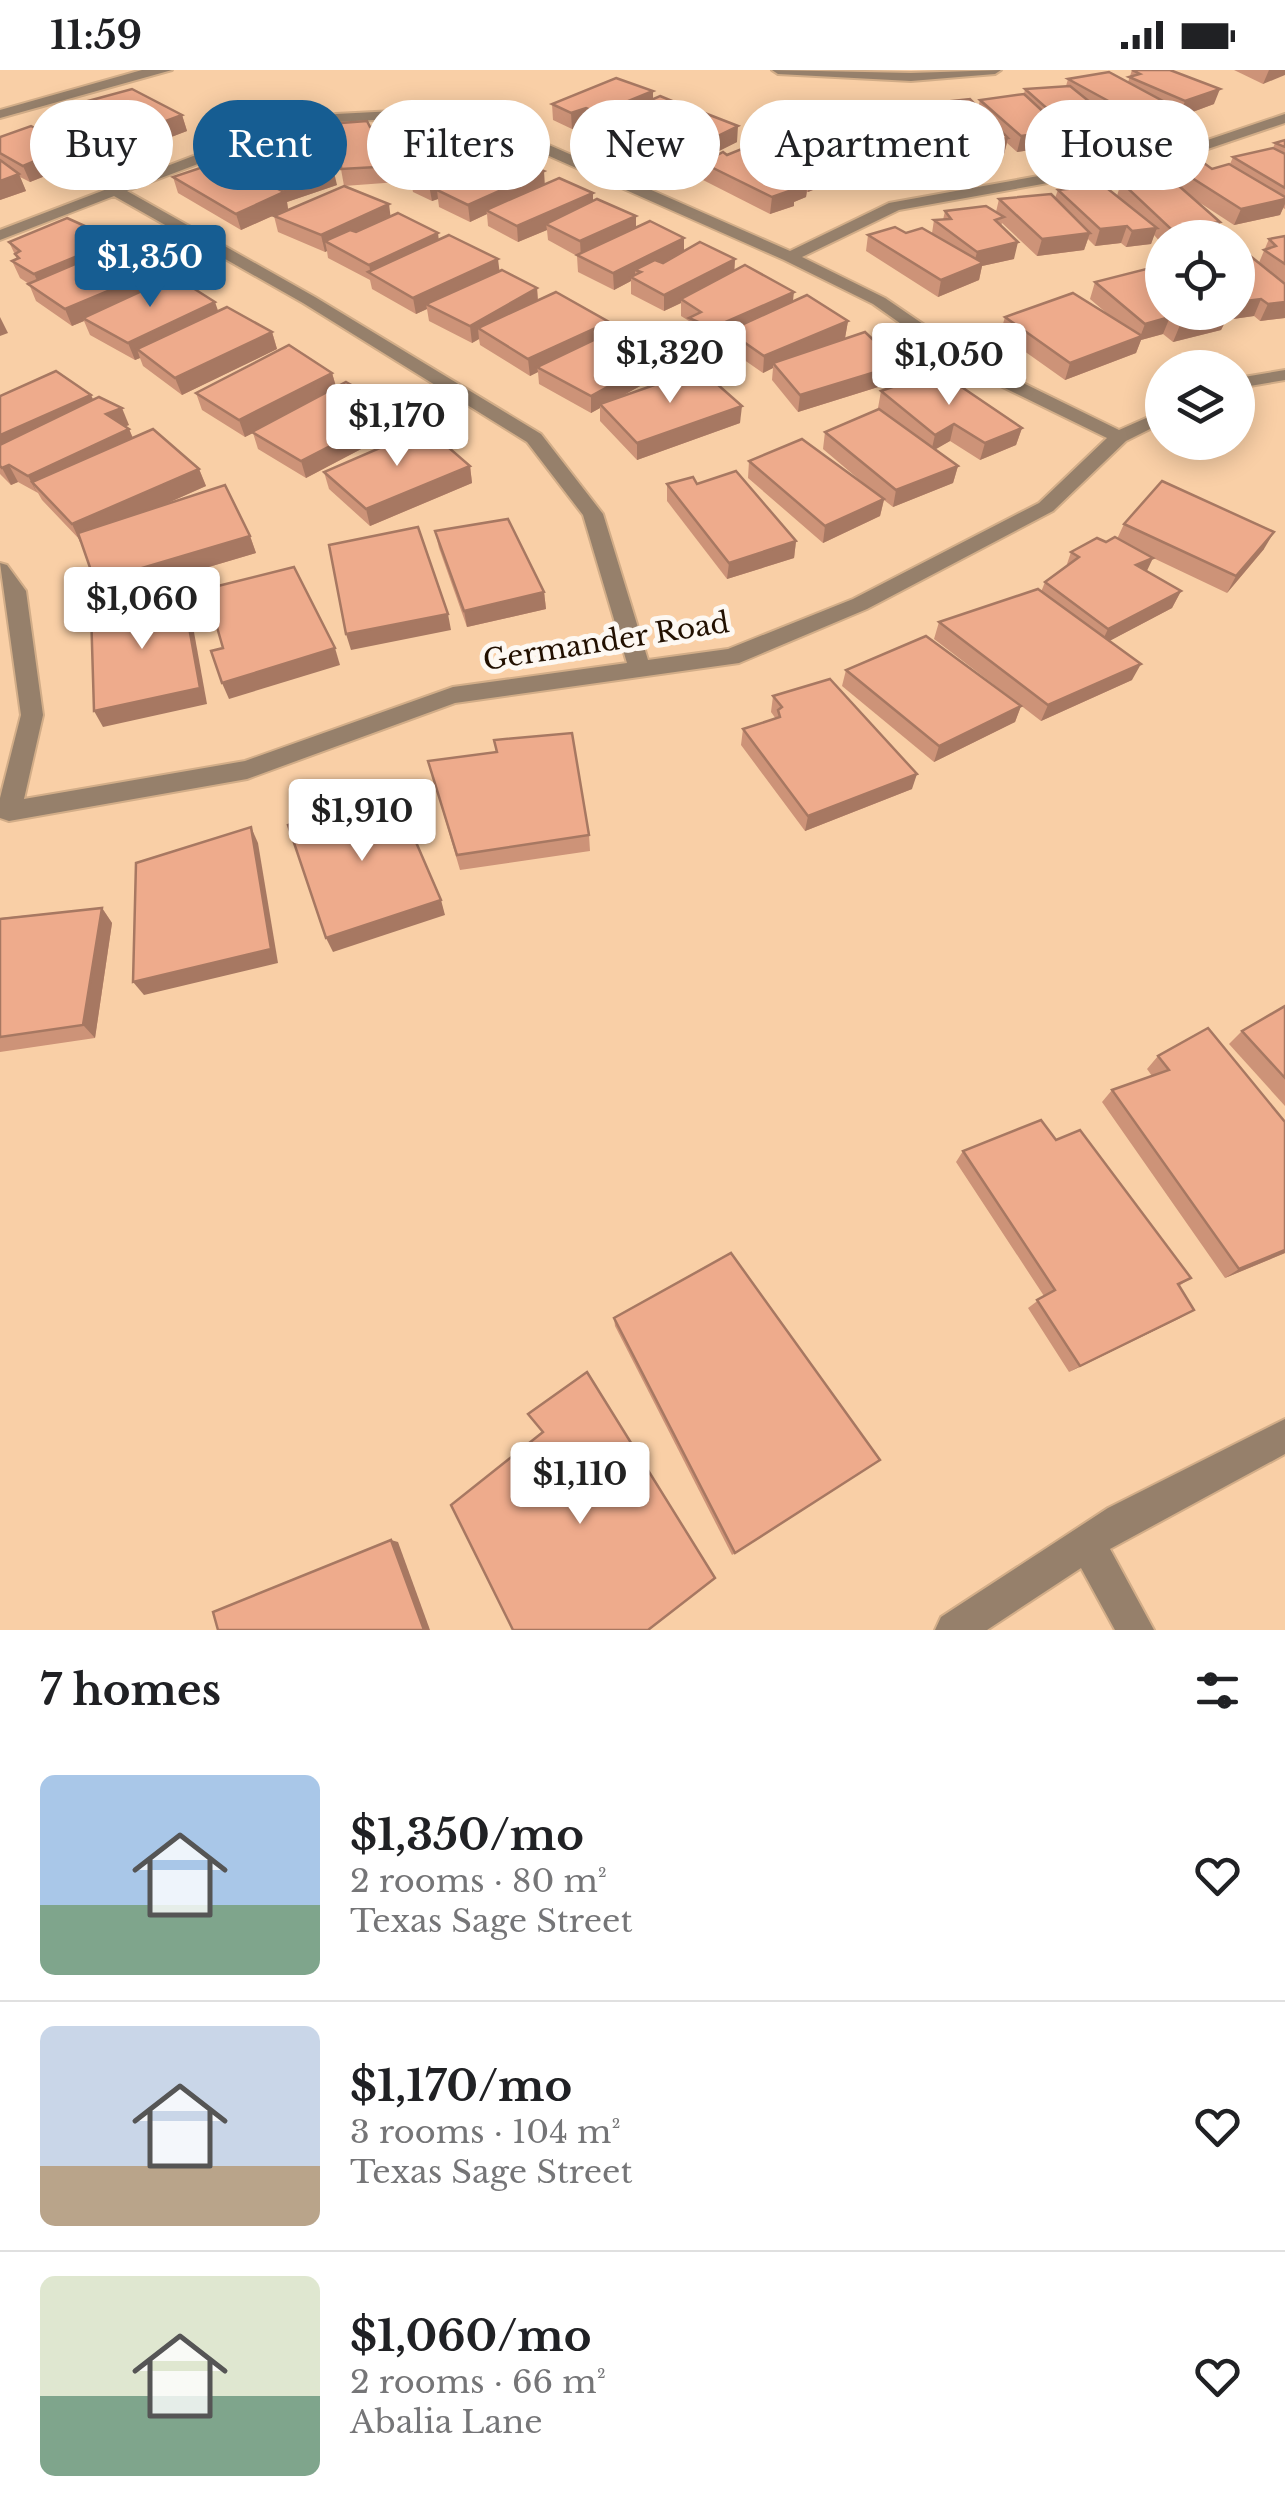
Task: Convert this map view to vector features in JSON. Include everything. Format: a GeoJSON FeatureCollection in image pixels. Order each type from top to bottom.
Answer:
{"type":"FeatureCollection","features":[{"type":"Feature","properties":{"kind":"street"},"geometry":{"type":"LineString","coordinates":[[0,101],[100,70]]}},
{"type":"Feature","properties":{"kind":"street"},"geometry":{"type":"LineString","coordinates":[[0,114],[122,77],[166,70]]}},
{"type":"Feature","properties":{"kind":"street"},"geometry":{"type":"LineString","coordinates":[[778,70],[910,78],[995,70]]}},
{"type":"Feature","properties":{"kind":"street"},"geometry":{"type":"LineString","coordinates":[[0,236],[259,138],[336,118],[414,114],[496,127],[790,257],[879,302],[968,363],[1119,437]]}},
{"type":"Feature","properties":{"kind":"street"},"geometry":{"type":"LineString","coordinates":[[790,257],[894,206],[1175,156],[1285,118]]}},
{"type":"Feature","properties":{"kind":"street"},"geometry":{"type":"LineString","coordinates":[[116,192],[310,300],[534,438],[593,514],[639,667]]}},
{"type":"Feature","properties":{"kind":"street"},"geometry":{"type":"LineString","coordinates":[[1255,380],[1285,374]]}},
{"type":"Feature","properties":{"kind":"street","name":"Germander Road"},"geometry":{"type":"LineString","coordinates":[[0,570],[16,591],[32,715],[8,812],[247,770],[453,695],[732,657],[860,604],[1046,507],[1119,437],[1145,424]]}},
{"type":"Feature","properties":{"kind":"street"},"geometry":{"type":"LineString","coordinates":[[954,1630],[1087,1542],[1285,1436]]}},
{"type":"Feature","properties":{"kind":"street"},"geometry":{"type":"LineString","coordinates":[[1087,1542],[1135,1630]]}},
{"type":"Feature","properties":{"kind":"building"},"geometry":{"type":"Polygon","coordinates":[[[1132,70],[1170,70],[1220,89],[1183,100],[1129,77],[1140,74],[1132,70]]]}},
{"type":"Feature","properties":{"kind":"building"},"geometry":{"type":"Polygon","coordinates":[[[1109,72],[1161,100],[1107,100],[1068,79],[1109,72]]]}},
{"type":"Feature","properties":{"kind":"building"},"geometry":{"type":"Polygon","coordinates":[[[616,78],[653,91],[631,100],[570,100],[570,113],[552,104],[616,78]]]}},
{"type":"Feature","properties":{"kind":"building"},"geometry":{"type":"Polygon","coordinates":[[[1070,86],[1087,100],[1037,100],[1025,89],[1070,86]]]}},
{"type":"Feature","properties":{"kind":"building"},"geometry":{"type":"Polygon","coordinates":[[[132,89],[153,100],[92,100],[132,89]]]}},
{"type":"Feature","properties":{"kind":"building"},"geometry":{"type":"Polygon","coordinates":[[[1024,94],[1030,100],[1025,100],[1025,135],[1005,122],[1005,100],[980,100],[1024,94]]]}},
{"type":"Feature","properties":{"kind":"building"},"geometry":{"type":"Polygon","coordinates":[[[720,119],[738,126],[720,135],[720,119]]]}},
{"type":"Feature","properties":{"kind":"building"},"geometry":{"type":"Polygon","coordinates":[[[367,121],[367,168],[347,169],[347,123],[367,121]]]}},
{"type":"Feature","properties":{"kind":"building"},"geometry":{"type":"Polygon","coordinates":[[[30,126],[30,163],[23,166],[0,153],[0,137],[30,126]]]}},
{"type":"Feature","properties":{"kind":"building"},"geometry":{"type":"Polygon","coordinates":[[[1273,148],[1285,154],[1285,188],[1233,157],[1273,148]]]}},
{"type":"Feature","properties":{"kind":"building"},"geometry":{"type":"Polygon","coordinates":[[[740,150],[740,181],[720,171],[720,154],[740,150]]]}},
{"type":"Feature","properties":{"kind":"building"},"geometry":{"type":"Polygon","coordinates":[[[0,160],[19,174],[0,181],[0,160]]]}},
{"type":"Feature","properties":{"kind":"building"},"geometry":{"type":"Polygon","coordinates":[[[1229,164],[1285,197],[1241,209],[1209,189],[1209,167],[1229,164]]]}},
{"type":"Feature","properties":{"kind":"building"},"geometry":{"type":"Polygon","coordinates":[[[193,170],[193,189],[173,177],[193,170]]]}},
{"type":"Feature","properties":{"kind":"building"},"geometry":{"type":"Polygon","coordinates":[[[559,178],[570,183],[570,190],[593,193],[517,226],[486,210],[532,190],[550,190],[550,182],[559,178]]]}},
{"type":"Feature","properties":{"kind":"building"},"geometry":{"type":"Polygon","coordinates":[[[347,187],[389,204],[321,235],[274,216],[347,187]]]}},
{"type":"Feature","properties":{"kind":"building"},"geometry":{"type":"Polygon","coordinates":[[[195,190],[284,192],[236,214],[195,190]]]}},
{"type":"Feature","properties":{"kind":"building"},"geometry":{"type":"Polygon","coordinates":[[[437,190],[502,190],[468,205],[437,190]]]}},
{"type":"Feature","properties":{"kind":"building"},"geometry":{"type":"Polygon","coordinates":[[[758,190],[792,190],[772,197],[758,190]]]}},
{"type":"Feature","properties":{"kind":"building"},"geometry":{"type":"Polygon","coordinates":[[[1058,190],[1109,190],[1147,220],[1145,229],[1132,231],[1127,226],[1100,229],[1058,190]]]}},
{"type":"Feature","properties":{"kind":"building"},"geometry":{"type":"Polygon","coordinates":[[[1130,190],[1184,190],[1218,220],[1161,220],[1130,190]]]}},
{"type":"Feature","properties":{"kind":"building"},"geometry":{"type":"Polygon","coordinates":[[[1051,194],[1090,233],[1042,239],[999,199],[1051,194]]]}},
{"type":"Feature","properties":{"kind":"building"},"geometry":{"type":"Polygon","coordinates":[[[597,199],[636,216],[580,241],[546,224],[597,199]]]}},
{"type":"Feature","properties":{"kind":"building"},"geometry":{"type":"Polygon","coordinates":[[[986,206],[1004,217],[995,220],[1018,242],[977,252],[934,220],[951,219],[945,211],[986,206]]]}},
{"type":"Feature","properties":{"kind":"building"},"geometry":{"type":"Polygon","coordinates":[[[398,213],[438,233],[369,265],[325,241],[350,230],[356,232],[398,213]]]}},
{"type":"Feature","properties":{"kind":"building"},"geometry":{"type":"Polygon","coordinates":[[[67,218],[116,240],[34,274],[12,261],[19,258],[15,254],[20,251],[9,242],[67,218]]]}},
{"type":"Feature","properties":{"kind":"building"},"geometry":{"type":"Polygon","coordinates":[[[650,221],[684,238],[613,273],[577,255],[650,221]]]}},
{"type":"Feature","properties":{"kind":"building"},"geometry":{"type":"Polygon","coordinates":[[[895,227],[906,233],[922,228],[983,263],[941,280],[868,235],[895,227]]]}},
{"type":"Feature","properties":{"kind":"building"},"geometry":{"type":"Polygon","coordinates":[[[449,235],[498,259],[413,298],[368,272],[449,235]]]}},
{"type":"Feature","properties":{"kind":"building"},"geometry":{"type":"Polygon","coordinates":[[[1285,236],[1285,264],[1264,250],[1276,246],[1269,239],[1285,236]]]}},
{"type":"Feature","properties":{"kind":"building"},"geometry":{"type":"Polygon","coordinates":[[[700,242],[735,259],[664,295],[631,277],[641,272],[635,270],[655,260],[663,263],[700,242]]]}},
{"type":"Feature","properties":{"kind":"building"},"geometry":{"type":"Polygon","coordinates":[[[120,245],[163,268],[65,309],[28,284],[120,245]]]}},
{"type":"Feature","properties":{"kind":"building"},"geometry":{"type":"Polygon","coordinates":[[[1255,260],[1285,284],[1285,302],[1268,304],[1255,300],[1255,260]]]}},
{"type":"Feature","properties":{"kind":"building"},"geometry":{"type":"Polygon","coordinates":[[[745,265],[794,292],[712,328],[689,318],[701,312],[681,299],[745,265]]]}},
{"type":"Feature","properties":{"kind":"building"},"geometry":{"type":"Polygon","coordinates":[[[1145,269],[1145,324],[1095,282],[1145,269]]]}},
{"type":"Feature","properties":{"kind":"building"},"geometry":{"type":"Polygon","coordinates":[[[502,270],[537,288],[470,326],[426,304],[502,270]]]}},
{"type":"Feature","properties":{"kind":"building"},"geometry":{"type":"Polygon","coordinates":[[[174,276],[215,302],[128,343],[83,318],[174,276]]]}},
{"type":"Feature","properties":{"kind":"building"},"geometry":{"type":"Polygon","coordinates":[[[556,292],[609,322],[528,359],[478,328],[556,292]]]}},
{"type":"Feature","properties":{"kind":"building"},"geometry":{"type":"Polygon","coordinates":[[[1073,293],[1142,336],[1070,363],[1005,317],[1073,293]]]}},
{"type":"Feature","properties":{"kind":"building"},"geometry":{"type":"Polygon","coordinates":[[[807,295],[848,321],[764,356],[728,331],[807,295]]]}},
{"type":"Feature","properties":{"kind":"building"},"geometry":{"type":"Polygon","coordinates":[[[227,307],[272,332],[175,378],[137,349],[227,307]]]}},
{"type":"Feature","properties":{"kind":"building"},"geometry":{"type":"Polygon","coordinates":[[[627,324],[671,352],[591,396],[537,367],[627,324]]]}},
{"type":"Feature","properties":{"kind":"building"},"geometry":{"type":"Polygon","coordinates":[[[865,332],[886,352],[878,354],[895,366],[800,395],[773,363],[865,332]]]}},
{"type":"Feature","properties":{"kind":"building"},"geometry":{"type":"Polygon","coordinates":[[[289,345],[332,373],[239,420],[196,393],[289,345]]]}},
{"type":"Feature","properties":{"kind":"building"},"geometry":{"type":"Polygon","coordinates":[[[700,369],[742,406],[637,443],[600,404],[700,369]]]}},
{"type":"Feature","properties":{"kind":"building"},"geometry":{"type":"Polygon","coordinates":[[[56,371],[91,395],[0,435],[0,396],[56,371]]]}},
{"type":"Feature","properties":{"kind":"building"},"geometry":{"type":"Polygon","coordinates":[[[938,371],[1022,428],[985,443],[954,424],[935,435],[881,391],[938,371]]]}},
{"type":"Feature","properties":{"kind":"building"},"geometry":{"type":"Polygon","coordinates":[[[346,382],[398,411],[301,461],[252,432],[346,382]]]}},
{"type":"Feature","properties":{"kind":"building"},"geometry":{"type":"Polygon","coordinates":[[[99,397],[122,408],[106,414],[129,429],[28,476],[9,465],[0,466],[0,445],[99,397]]]}},
{"type":"Feature","properties":{"kind":"building"},"geometry":{"type":"Polygon","coordinates":[[[879,409],[958,466],[896,490],[825,432],[879,409]]]}},
{"type":"Feature","properties":{"kind":"building"},"geometry":{"type":"Polygon","coordinates":[[[426,428],[470,466],[366,509],[324,472],[426,428]]]}},
{"type":"Feature","properties":{"kind":"building"},"geometry":{"type":"Polygon","coordinates":[[[153,429],[199,469],[72,524],[32,482],[153,429]]]}},
{"type":"Feature","properties":{"kind":"building"},"geometry":{"type":"Polygon","coordinates":[[[802,439],[884,499],[825,526],[749,461],[802,439]]]}},
{"type":"Feature","properties":{"kind":"building"},"geometry":{"type":"Polygon","coordinates":[[[736,471],[796,541],[729,563],[667,484],[693,477],[697,484],[736,471]]]}},
{"type":"Feature","properties":{"kind":"building"},"geometry":{"type":"Polygon","coordinates":[[[1162,481],[1274,532],[1236,576],[1124,524],[1162,481]]]}},
{"type":"Feature","properties":{"kind":"building"},"geometry":{"type":"Polygon","coordinates":[[[225,485],[250,536],[95,582],[78,533],[225,485]]]}},
{"type":"Feature","properties":{"kind":"building"},"geometry":{"type":"Polygon","coordinates":[[[508,519],[544,592],[464,611],[435,531],[508,519]]]}},
{"type":"Feature","properties":{"kind":"building"},"geometry":{"type":"Polygon","coordinates":[[[418,527],[448,614],[346,634],[329,545],[418,527]]]}},
{"type":"Feature","properties":{"kind":"building"},"geometry":{"type":"Polygon","coordinates":[[[1115,537],[1153,558],[1136,565],[1181,591],[1108,629],[1045,582],[1079,557],[1071,552],[1097,538],[1106,542],[1115,537]]]}},
{"type":"Feature","properties":{"kind":"building"},"geometry":{"type":"Polygon","coordinates":[[[294,567],[335,648],[222,683],[211,651],[223,648],[206,589],[294,567]]]}},
{"type":"Feature","properties":{"kind":"building"},"geometry":{"type":"Polygon","coordinates":[[[1038,589],[1141,664],[1048,705],[939,622],[1038,589]]]}},
{"type":"Feature","properties":{"kind":"building"},"geometry":{"type":"Polygon","coordinates":[[[183,594],[200,688],[94,711],[91,611],[183,594]]]}},
{"type":"Feature","properties":{"kind":"building"},"geometry":{"type":"Polygon","coordinates":[[[926,636],[1021,706],[939,746],[846,670],[926,636]]]}},
{"type":"Feature","properties":{"kind":"building"},"geometry":{"type":"Polygon","coordinates":[[[830,679],[917,774],[808,816],[743,729],[780,717],[778,710],[782,707],[773,696],[830,679]]]}},
{"type":"Feature","properties":{"kind":"building"},"geometry":{"type":"Polygon","coordinates":[[[572,733],[589,835],[457,855],[428,761],[497,752],[494,740],[572,733]]]}},
{"type":"Feature","properties":{"kind":"building"},"geometry":{"type":"Polygon","coordinates":[[[393,789],[441,900],[326,938],[288,825],[393,789]]]}},
{"type":"Feature","properties":{"kind":"building"},"geometry":{"type":"Polygon","coordinates":[[[251,827],[271,949],[133,982],[136,863],[251,827]]]}},
{"type":"Feature","properties":{"kind":"building"},"geometry":{"type":"Polygon","coordinates":[[[102,908],[83,1025],[0,1037],[0,919],[102,908]]]}},
{"type":"Feature","properties":{"kind":"building"},"geometry":{"type":"Polygon","coordinates":[[[1285,1006],[1285,1078],[1242,1031],[1285,1006]]]}},
{"type":"Feature","properties":{"kind":"building"},"geometry":{"type":"Polygon","coordinates":[[[1208,1028],[1285,1122],[1285,1250],[1239,1269],[1112,1090],[1169,1070],[1158,1056],[1208,1028]]]}},
{"type":"Feature","properties":{"kind":"building"},"geometry":{"type":"Polygon","coordinates":[[[1041,1120],[1056,1140],[1080,1130],[1191,1278],[1178,1284],[1194,1310],[1080,1366],[1037,1300],[1055,1290],[963,1151],[1041,1120]]]}},
{"type":"Feature","properties":{"kind":"building"},"geometry":{"type":"Polygon","coordinates":[[[731,1253],[880,1460],[735,1553],[614,1318],[731,1253]]]}},
{"type":"Feature","properties":{"kind":"building"},"geometry":{"type":"Polygon","coordinates":[[[587,1372],[715,1578],[648,1630],[513,1630],[451,1505],[543,1432],[528,1414],[587,1372]]]}},
{"type":"Feature","properties":{"kind":"building"},"geometry":{"type":"Polygon","coordinates":[[[391,1540],[424,1630],[218,1630],[213,1612],[391,1540]]]}}]}
